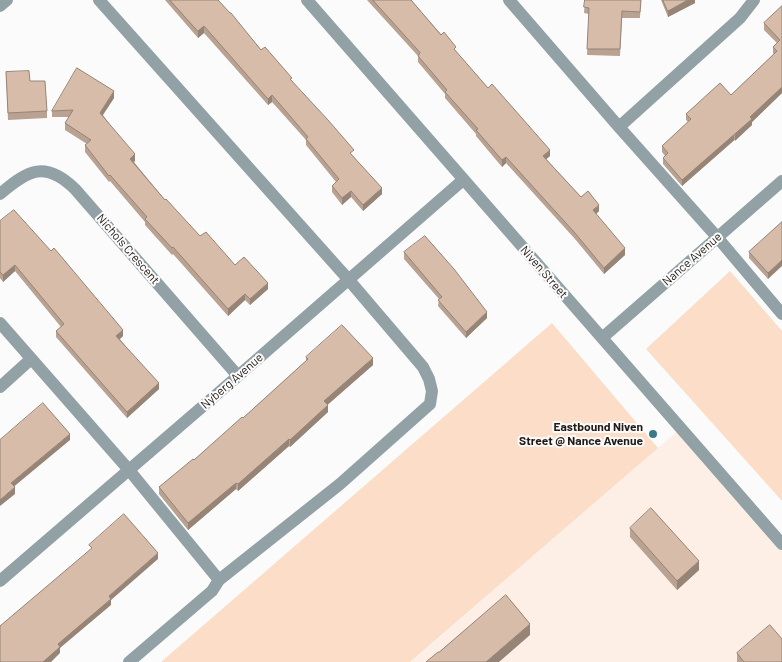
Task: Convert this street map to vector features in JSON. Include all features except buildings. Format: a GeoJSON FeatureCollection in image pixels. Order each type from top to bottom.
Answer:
{"type":"FeatureCollection","features":[{"type":"Feature","properties":{"kind":"street"},"geometry":{"type":"LineString","coordinates":[[0,6],[7,0]]}},
{"type":"Feature","properties":{"kind":"street"},"geometry":{"type":"LineString","coordinates":[[99,0],[348,279],[423,367],[432,391],[430,404],[340,484],[219,580],[212,590],[129,662]]}},
{"type":"Feature","properties":{"kind":"street","name":"Niven Street"},"geometry":{"type":"LineString","coordinates":[[306,0],[782,544]]}},
{"type":"Feature","properties":{"kind":"street"},"geometry":{"type":"LineString","coordinates":[[508,0],[717,237],[782,314]]}},
{"type":"Feature","properties":{"kind":"street"},"geometry":{"type":"LineString","coordinates":[[619,127],[740,18],[754,0]]}},
{"type":"Feature","properties":{"kind":"street","name":"Nichols Crescent"},"geometry":{"type":"LineString","coordinates":[[0,194],[16,180],[36,172],[56,174],[66,180],[238,376]]}},
{"type":"Feature","properties":{"kind":"street","name":"Nyberg Avenue"},"geometry":{"type":"LineString","coordinates":[[0,581],[463,180]]}},
{"type":"Feature","properties":{"kind":"street","name":"Nance Avenue"},"geometry":{"type":"LineString","coordinates":[[602,338],[782,181]]}},
{"type":"Feature","properties":{"kind":"street"},"geometry":{"type":"LineString","coordinates":[[0,323],[129,470],[219,580]]}},
{"type":"Feature","properties":{"kind":"street"},"geometry":{"type":"LineString","coordinates":[[0,386],[31,359]]}},
{"type":"Feature","properties":{"kind":"shaded area"},"geometry":{"type":"Polygon","coordinates":[[[730,271],[782,331],[782,501],[646,349],[730,271]]]}},
{"type":"Feature","properties":{"kind":"shaded area"},"geometry":{"type":"Polygon","coordinates":[[[552,323],[658,448],[410,662],[161,662],[552,323]]]}},
{"type":"Feature","properties":{"kind":"shaded area"},"geometry":{"type":"Polygon","coordinates":[[[681,428],[782,544],[782,662],[411,662],[681,428]]]}},
{"type":"Feature","properties":{"kind":"place","name":"Eastbound Niven Street @ Nance Avenue"},"geometry":{"type":"Point","coordinates":[653,434]}}]}
